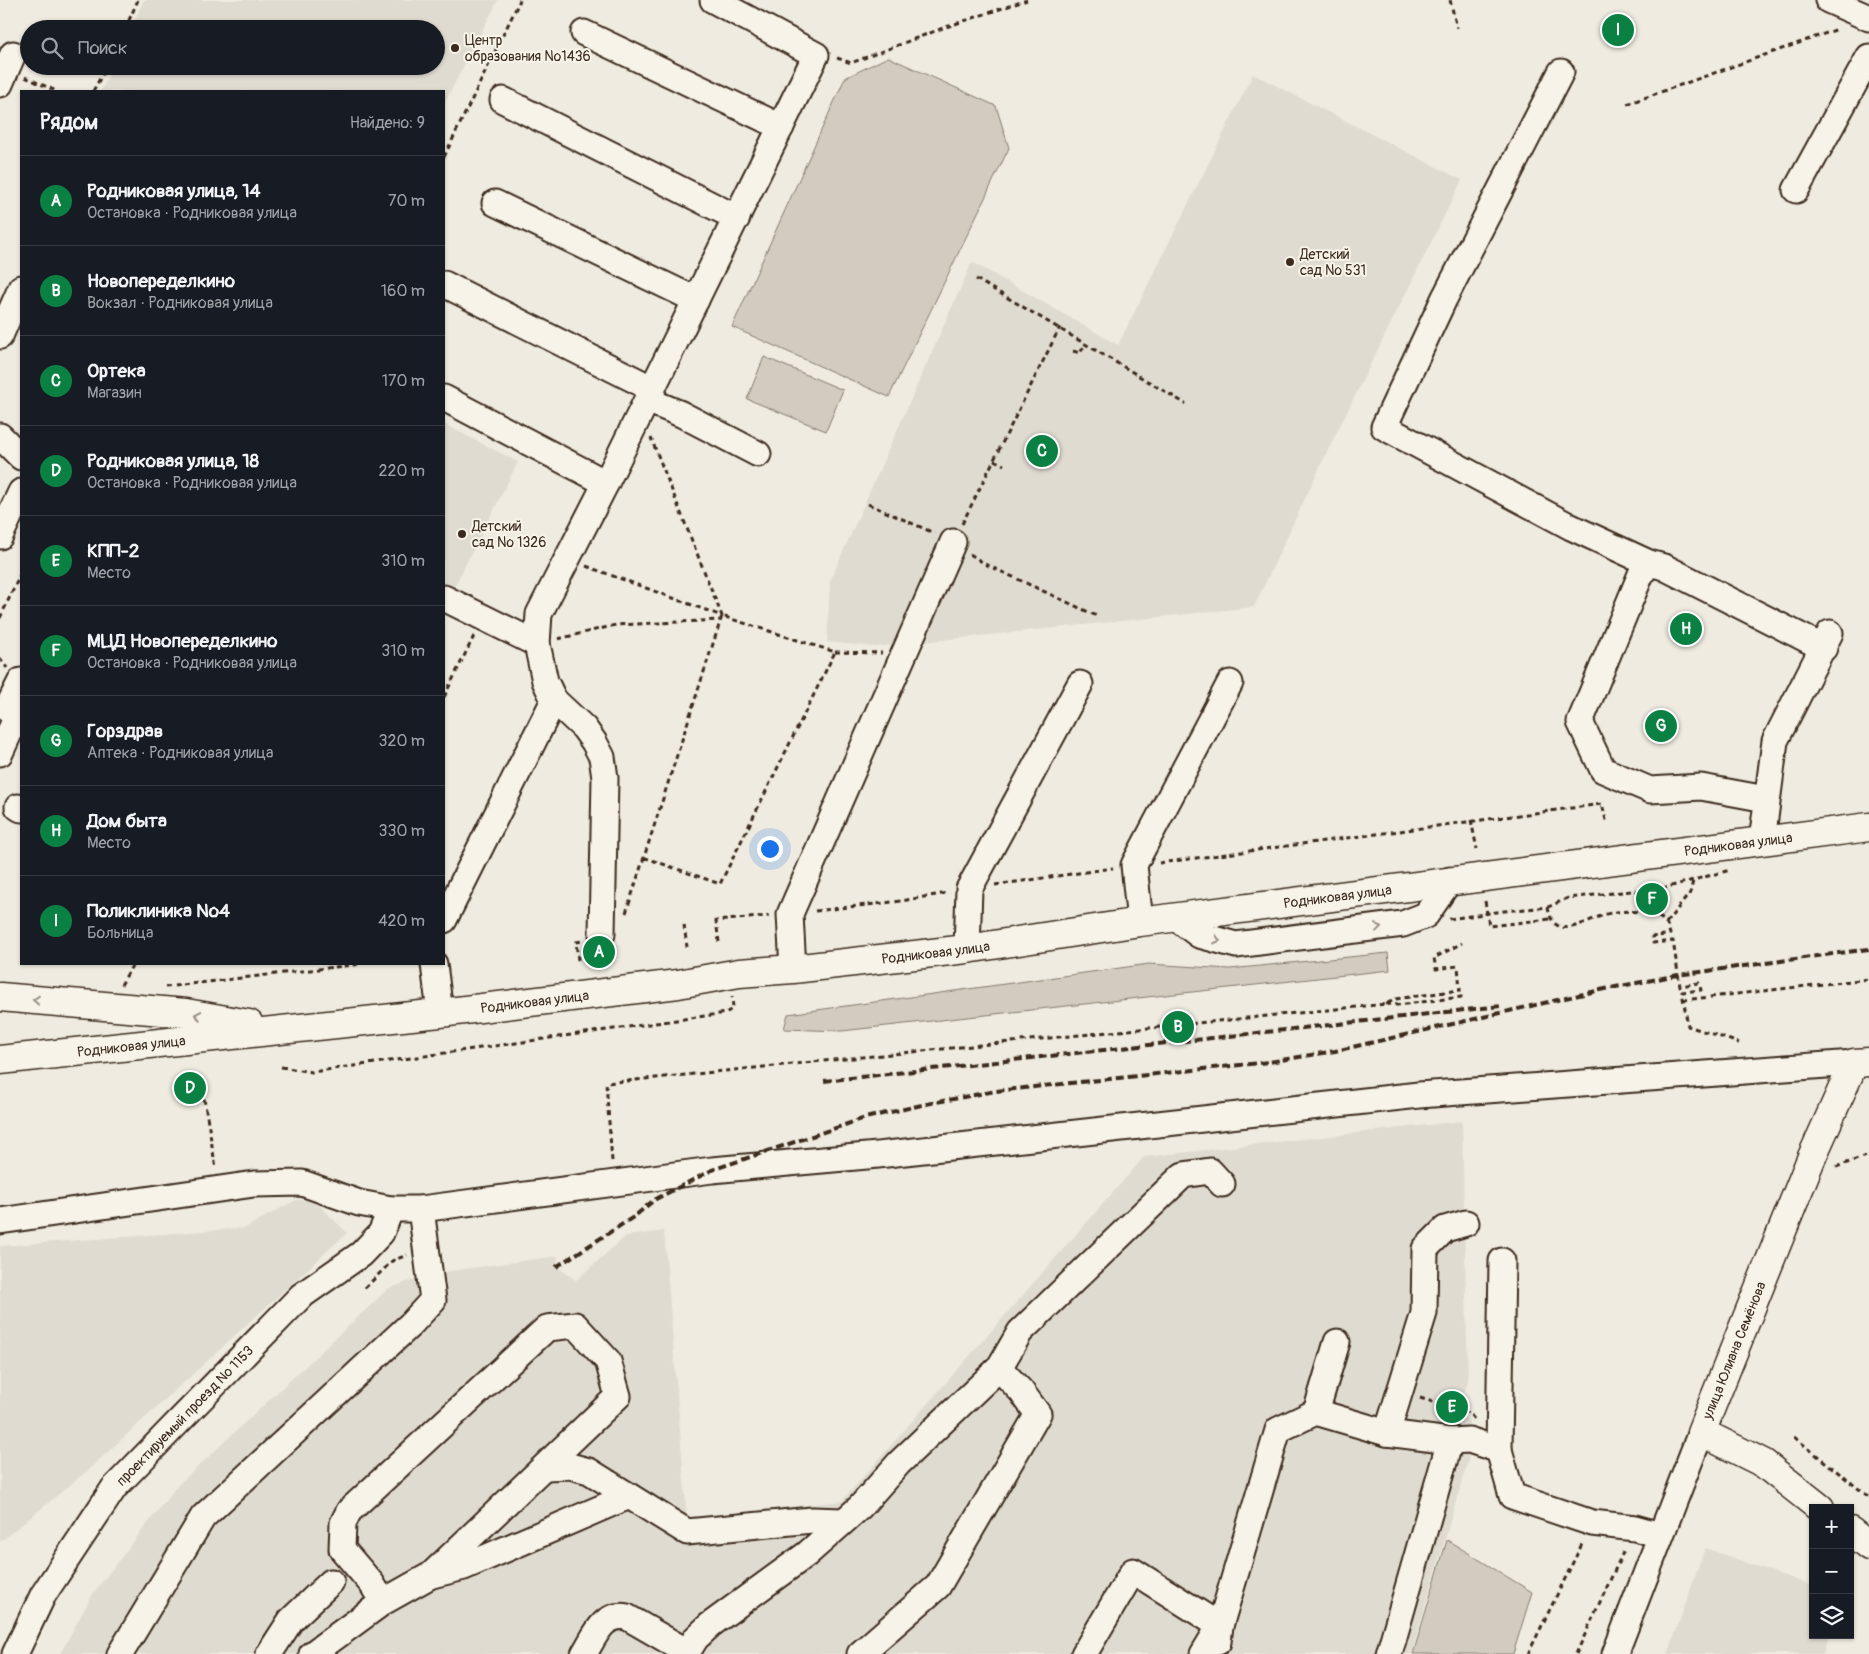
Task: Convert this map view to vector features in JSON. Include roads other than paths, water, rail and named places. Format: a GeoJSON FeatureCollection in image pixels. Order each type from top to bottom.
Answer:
{"type":"FeatureCollection","features":[{"type":"Feature","properties":{"kind":"main road","name":"Родниковая улица"},"geometry":{"type":"LineString","coordinates":[[0,1060],[440,1013],[678,984],[726,975],[967,949],[1176,917],[1869,827]]}},
{"type":"Feature","properties":{"kind":"main road"},"geometry":{"type":"LineString","coordinates":[[0,997],[186,1013],[280,1030]]}},
{"type":"Feature","properties":{"kind":"main road","name":"улица Юлиана Семёнова"},"geometry":{"type":"LineString","coordinates":[[1702,1432],[1811,1159],[1861,1062]]}},
{"type":"Feature","properties":{"kind":"main road"},"geometry":{"type":"LineString","coordinates":[[1702,1432],[1763,1463],[1815,1504]]}},
{"type":"Feature","properties":{"kind":"street"},"geometry":{"type":"LineString","coordinates":[[602,934],[605,778],[602,757],[584,728],[554,700],[545,681],[537,644],[539,614],[650,395],[816,55],[713,0]]}},
{"type":"Feature","properties":{"kind":"street"},"geometry":{"type":"LineString","coordinates":[[1828,0],[1869,18]]}},
{"type":"Feature","properties":{"kind":"street"},"geometry":{"type":"LineString","coordinates":[[584,33],[781,127]]}},
{"type":"Feature","properties":{"kind":"street"},"geometry":{"type":"LineString","coordinates":[[1796,190],[1869,57]]}},
{"type":"Feature","properties":{"kind":"street"},"geometry":{"type":"LineString","coordinates":[[1561,72],[1444,299],[1384,427],[1571,527],[1648,563],[1664,566],[1827,640],[1775,741],[1762,841]]}},
{"type":"Feature","properties":{"kind":"street"},"geometry":{"type":"LineString","coordinates":[[503,100],[737,218]]}},
{"type":"Feature","properties":{"kind":"street"},"geometry":{"type":"LineString","coordinates":[[495,203],[696,300]]}},
{"type":"Feature","properties":{"kind":"street"},"geometry":{"type":"LineString","coordinates":[[445,285],[758,454]]}},
{"type":"Feature","properties":{"kind":"street"},"geometry":{"type":"LineString","coordinates":[[0,336],[20,290]]}},
{"type":"Feature","properties":{"kind":"street"},"geometry":{"type":"LineString","coordinates":[[445,399],[606,483]]}},
{"type":"Feature","properties":{"kind":"street"},"geometry":{"type":"LineString","coordinates":[[0,436],[20,456]]}},
{"type":"Feature","properties":{"kind":"street"},"geometry":{"type":"LineString","coordinates":[[0,536],[20,494]]}},
{"type":"Feature","properties":{"kind":"street"},"geometry":{"type":"LineString","coordinates":[[793,969],[790,914],[953,542]]}},
{"type":"Feature","properties":{"kind":"street"},"geometry":{"type":"LineString","coordinates":[[1648,563],[1641,574],[1580,722],[1603,770],[1650,790],[1701,787],[1766,799]]}},
{"type":"Feature","properties":{"kind":"street"},"geometry":{"type":"LineString","coordinates":[[445,598],[537,644]]}},
{"type":"Feature","properties":{"kind":"street"},"geometry":{"type":"LineString","coordinates":[[0,753],[20,683]]}},
{"type":"Feature","properties":{"kind":"street"},"geometry":{"type":"LineString","coordinates":[[1140,922],[1134,865],[1230,683]]}},
{"type":"Feature","properties":{"kind":"street"},"geometry":{"type":"LineString","coordinates":[[967,949],[968,889],[1080,684]]}},
{"type":"Feature","properties":{"kind":"street"},"geometry":{"type":"LineString","coordinates":[[445,918],[554,700]]}},
{"type":"Feature","properties":{"kind":"street"},"geometry":{"type":"LineString","coordinates":[[1176,917],[1199,935],[1236,945],[1403,924],[1426,915],[1450,880]]}},
{"type":"Feature","properties":{"kind":"street"},"geometry":{"type":"LineString","coordinates":[[430,966],[440,1013]]}},
{"type":"Feature","properties":{"kind":"street"},"geometry":{"type":"LineString","coordinates":[[0,1221],[254,1184],[302,1183],[359,1203],[391,1209],[421,1209],[712,1170],[888,1154],[1420,1095],[1861,1062]]}},
{"type":"Feature","properties":{"kind":"street"},"geometry":{"type":"LineString","coordinates":[[584,1654],[600,1626],[609,1618],[617,1615],[627,1617],[686,1652],[710,1625],[807,1554],[860,1507],[899,1463],[999,1368],[1020,1332],[1183,1174],[1210,1171],[1222,1184]]}},
{"type":"Feature","properties":{"kind":"street","name":"проектируемый проезд № 1153"},"geometry":{"type":"LineString","coordinates":[[15,1654],[43,1595],[114,1488],[301,1296],[361,1254],[380,1233],[391,1209]]}},
{"type":"Feature","properties":{"kind":"street"},"geometry":{"type":"LineString","coordinates":[[120,1654],[203,1517],[411,1324],[433,1300],[421,1209]]}},
{"type":"Feature","properties":{"kind":"street"},"geometry":{"type":"LineString","coordinates":[[1386,1433],[1424,1314],[1425,1249],[1445,1229],[1466,1223]]}},
{"type":"Feature","properties":{"kind":"street"},"geometry":{"type":"LineString","coordinates":[[1502,1261],[1500,1450],[1512,1496],[1592,1523],[1635,1528],[1660,1535]]}},
{"type":"Feature","properties":{"kind":"street"},"geometry":{"type":"LineString","coordinates":[[312,1654],[383,1602],[431,1575],[546,1467],[618,1396],[608,1361],[575,1324],[547,1328],[349,1511],[343,1523],[342,1549],[372,1584],[383,1602]]}},
{"type":"Feature","properties":{"kind":"street"},"geometry":{"type":"LineString","coordinates":[[1316,1412],[1337,1342]]}},
{"type":"Feature","properties":{"kind":"street"},"geometry":{"type":"LineString","coordinates":[[860,1654],[938,1586],[1038,1414],[1021,1391],[999,1368]]}},
{"type":"Feature","properties":{"kind":"street"},"geometry":{"type":"LineString","coordinates":[[1216,1654],[1220,1626],[1278,1430],[1316,1412],[1386,1433],[1465,1434],[1500,1450]]}},
{"type":"Feature","properties":{"kind":"street","name":"улица Юлиана Семёнова"},"geometry":{"type":"LineString","coordinates":[[1615,1654],[1660,1535],[1702,1432]]}},
{"type":"Feature","properties":{"kind":"street"},"geometry":{"type":"LineString","coordinates":[[1389,1654],[1465,1434]]}},
{"type":"Feature","properties":{"kind":"street"},"geometry":{"type":"LineString","coordinates":[[546,1467],[570,1466],[589,1471],[686,1532],[812,1520],[843,1521]]}},
{"type":"Feature","properties":{"kind":"street"},"geometry":{"type":"LineString","coordinates":[[431,1575],[464,1567],[629,1496]]}},
{"type":"Feature","properties":{"kind":"street"},"geometry":{"type":"LineString","coordinates":[[1084,1654],[1133,1571],[1220,1626]]}},
{"type":"Feature","properties":{"kind":"street"},"geometry":{"type":"LineString","coordinates":[[269,1654],[291,1620],[331,1582]]}},
{"type":"Feature","properties":{"kind":"street"},"geometry":{"type":"LineString","coordinates":[[1203,1654],[1220,1626]]}},
{"type":"Feature","properties":{"kind":"railway"},"geometry":{"type":"LineString","coordinates":[[1600,990],[1678,975],[1869,949]]}},
{"type":"Feature","properties":{"kind":"railway"},"geometry":{"type":"LineString","coordinates":[[556,1267],[635,1216],[654,1200],[712,1170],[865,1118],[996,1091],[1269,1062],[1335,1051],[1605,989]]}},
{"type":"Feature","properties":{"kind":"railway"},"geometry":{"type":"LineString","coordinates":[[824,1081],[1501,1006]]}},
{"type":"Feature","properties":{"kind":"place","name":"Поликлиника №4"},"geometry":{"type":"Point","coordinates":[1618,30]}},
{"type":"Feature","properties":{"kind":"place","name":"Центр образования №1436"},"geometry":{"type":"Point","coordinates":[455,48]}},
{"type":"Feature","properties":{"kind":"place","name":"Детский сад № 531"},"geometry":{"type":"Point","coordinates":[1290,262]}},
{"type":"Feature","properties":{"kind":"place","name":"Ортека"},"geometry":{"type":"Point","coordinates":[1042,451]}},
{"type":"Feature","properties":{"kind":"place","name":"Детский сад № 1326"},"geometry":{"type":"Point","coordinates":[462,534]}},
{"type":"Feature","properties":{"kind":"place","name":"Дом быта"},"geometry":{"type":"Point","coordinates":[1686,629]}},
{"type":"Feature","properties":{"kind":"place","name":"Горздрав"},"geometry":{"type":"Point","coordinates":[1661,726]}},
{"type":"Feature","properties":{"kind":"place","name":"МЦД Новопеределкино"},"geometry":{"type":"Point","coordinates":[1652,899]}},
{"type":"Feature","properties":{"kind":"place","name":"Родниковая улица, 14"},"geometry":{"type":"Point","coordinates":[599,952]}},
{"type":"Feature","properties":{"kind":"place","name":"Новопеределкино"},"geometry":{"type":"Point","coordinates":[1178,1027]}},
{"type":"Feature","properties":{"kind":"place","name":"Родниковая улица, 18"},"geometry":{"type":"Point","coordinates":[190,1088]}},
{"type":"Feature","properties":{"kind":"place","name":"КПП-2"},"geometry":{"type":"Point","coordinates":[1452,1407]}}]}
